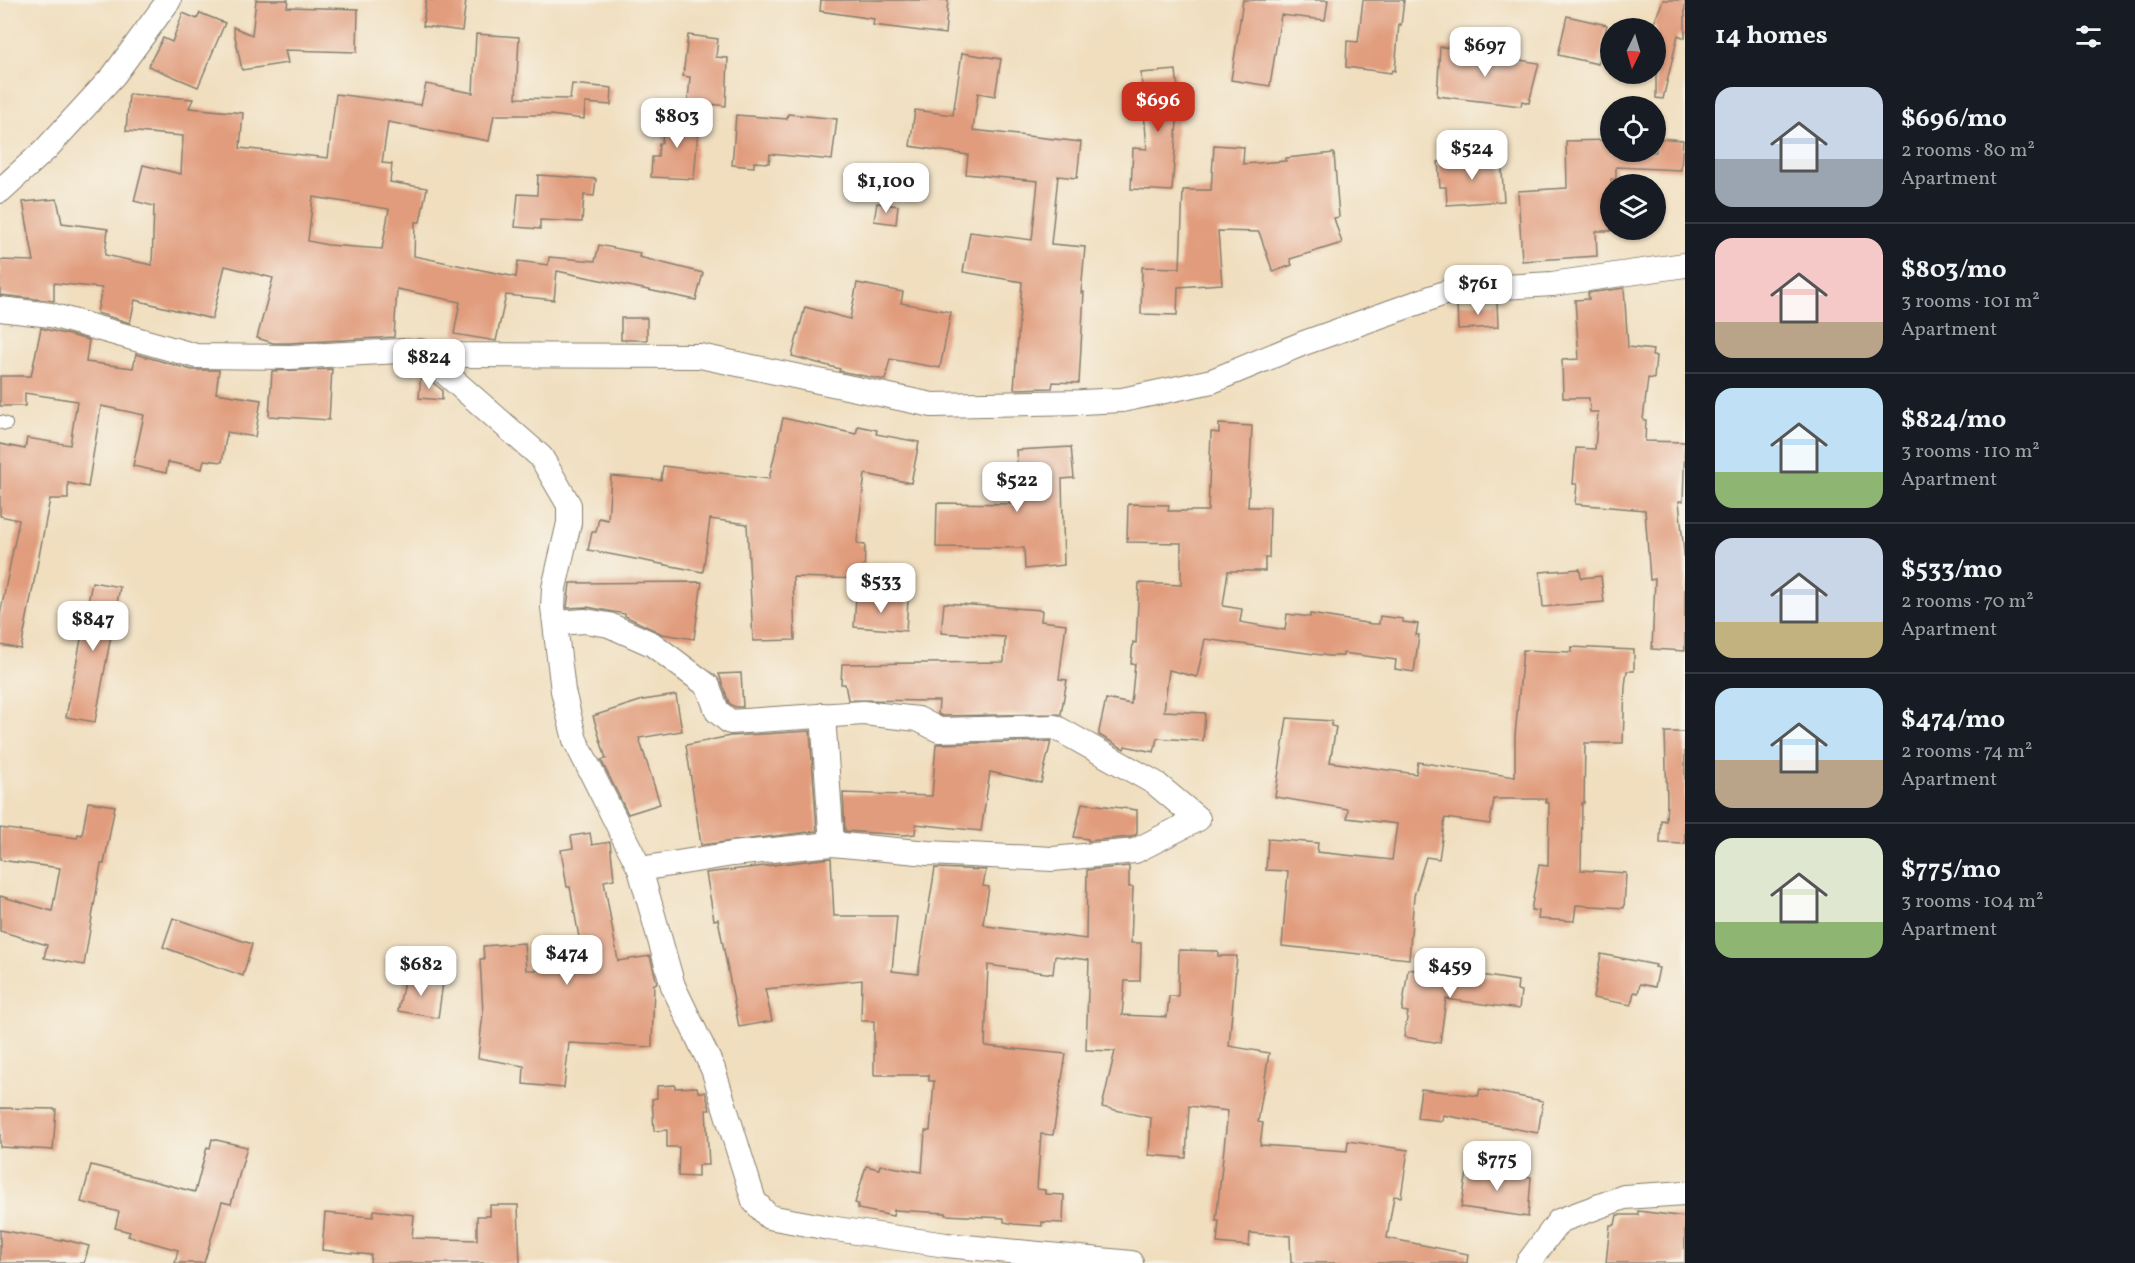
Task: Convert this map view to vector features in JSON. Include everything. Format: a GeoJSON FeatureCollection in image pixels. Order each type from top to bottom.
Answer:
{"type":"FeatureCollection","features":[{"type":"Feature","properties":{"kind":"street"},"geometry":{"type":"LineString","coordinates":[[0,191],[46,149],[114,75],[169,0]]}},
{"type":"Feature","properties":{"kind":"street"},"geometry":{"type":"LineString","coordinates":[[0,309],[51,315],[196,356],[290,357],[420,351],[454,356],[700,356],[932,405],[1122,400],[1212,381],[1304,343],[1453,290],[1552,284],[1685,265]]}},
{"type":"Feature","properties":{"kind":"street"},"geometry":{"type":"LineString","coordinates":[[420,351],[541,457],[568,505],[569,523],[554,588],[563,691],[574,740],[640,869],[673,986],[713,1069],[754,1201],[769,1216],[829,1228],[946,1245],[1131,1263]]}},
{"type":"Feature","properties":{"kind":"street"},"geometry":{"type":"LineString","coordinates":[[557,624],[585,621],[609,625],[652,644],[708,686],[717,711],[730,722],[863,713],[918,719],[939,730],[1055,726],[1155,783],[1198,819],[1135,851],[1053,859],[928,853],[832,844],[733,854],[640,869]]}},
{"type":"Feature","properties":{"kind":"street"},"geometry":{"type":"LineString","coordinates":[[823,715],[832,844]]}},
{"type":"Feature","properties":{"kind":"street"},"geometry":{"type":"LineString","coordinates":[[1528,1263],[1559,1221],[1624,1197],[1685,1193]]}},
{"type":"Feature","properties":{"kind":"building"},"geometry":{"type":"Polygon","coordinates":[[[256,0],[288,0],[287,7],[358,9],[357,52],[285,50],[288,63],[242,70],[233,27],[252,35],[256,0]]]}},
{"type":"Feature","properties":{"kind":"building"},"geometry":{"type":"Polygon","coordinates":[[[426,0],[466,0],[462,31],[423,26],[426,0]]]}},
{"type":"Feature","properties":{"kind":"building"},"geometry":{"type":"Polygon","coordinates":[[[821,0],[948,0],[945,34],[873,25],[874,19],[820,11],[821,0]]]}},
{"type":"Feature","properties":{"kind":"building"},"geometry":{"type":"Polygon","coordinates":[[[1243,0],[1328,0],[1325,20],[1281,15],[1270,86],[1231,80],[1243,0]]]}},
{"type":"Feature","properties":{"kind":"building"},"geometry":{"type":"Polygon","coordinates":[[[1363,0],[1404,0],[1401,25],[1399,24],[1395,71],[1392,70],[1391,73],[1346,67],[1347,41],[1358,42],[1363,0]]]}},
{"type":"Feature","properties":{"kind":"building"},"geometry":{"type":"Polygon","coordinates":[[[1663,0],[1685,0],[1685,38],[1678,35],[1664,96],[1656,96],[1656,84],[1666,84],[1666,18],[1656,18],[1663,0]]]}},
{"type":"Feature","properties":{"kind":"building"},"geometry":{"type":"Polygon","coordinates":[[[183,13],[197,19],[200,13],[225,23],[198,87],[148,66],[163,38],[172,42],[183,13]]]}},
{"type":"Feature","properties":{"kind":"building"},"geometry":{"type":"Polygon","coordinates":[[[1567,16],[1600,23],[1598,64],[1558,55],[1567,16]]]}},
{"type":"Feature","properties":{"kind":"building"},"geometry":{"type":"Polygon","coordinates":[[[476,34],[519,37],[516,98],[570,99],[572,84],[612,88],[611,105],[585,103],[584,119],[550,115],[494,115],[489,141],[388,122],[382,163],[392,164],[390,182],[427,188],[420,222],[415,222],[414,256],[516,277],[518,261],[548,265],[549,257],[595,261],[599,245],[640,253],[639,257],[703,273],[696,300],[557,271],[554,300],[506,295],[496,341],[454,334],[460,302],[397,289],[394,337],[273,343],[257,338],[273,278],[225,266],[212,319],[135,300],[130,323],[97,313],[102,288],[54,283],[54,301],[0,295],[0,260],[34,261],[23,202],[57,199],[62,223],[108,229],[105,255],[152,265],[154,206],[134,201],[143,165],[181,174],[183,136],[126,131],[129,94],[193,99],[189,108],[243,113],[240,148],[328,158],[336,94],[421,105],[426,84],[473,93],[476,34]],[[313,197],[308,241],[328,245],[382,249],[389,209],[313,197]]]}},
{"type":"Feature","properties":{"kind":"building"},"geometry":{"type":"Polygon","coordinates":[[[688,35],[718,39],[716,57],[728,58],[726,106],[688,101],[690,77],[683,76],[688,35]]]}},
{"type":"Feature","properties":{"kind":"building"},"geometry":{"type":"Polygon","coordinates":[[[1440,47],[1468,48],[1468,51],[1473,51],[1472,58],[1505,63],[1506,58],[1539,63],[1529,103],[1522,101],[1521,106],[1437,96],[1440,47]]]}},
{"type":"Feature","properties":{"kind":"building"},"geometry":{"type":"Polygon","coordinates":[[[962,53],[1001,59],[995,96],[978,93],[973,130],[1081,142],[1077,178],[1058,176],[1051,244],[1085,247],[1081,293],[1084,292],[1079,383],[1053,382],[1052,388],[1014,389],[1022,282],[963,272],[970,232],[1032,240],[1038,181],[966,174],[968,155],[910,146],[915,110],[953,115],[962,53]]]}},
{"type":"Feature","properties":{"kind":"building"},"geometry":{"type":"Polygon","coordinates":[[[1176,70],[1181,120],[1177,121],[1172,191],[1131,189],[1133,148],[1147,149],[1141,73],[1176,70]]]}},
{"type":"Feature","properties":{"kind":"building"},"geometry":{"type":"Polygon","coordinates":[[[788,114],[837,119],[832,160],[770,154],[769,163],[754,162],[754,167],[732,165],[736,115],[787,119],[788,114]]]}},
{"type":"Feature","properties":{"kind":"building"},"geometry":{"type":"Polygon","coordinates":[[[664,116],[699,118],[694,179],[651,177],[652,157],[658,157],[659,143],[662,143],[664,116]]]}},
{"type":"Feature","properties":{"kind":"building"},"geometry":{"type":"Polygon","coordinates":[[[1666,139],[1683,140],[1681,170],[1616,167],[1616,174],[1600,174],[1600,231],[1596,231],[1597,256],[1522,261],[1518,191],[1567,188],[1566,141],[1600,140],[1600,162],[1666,162],[1666,139]]]}},
{"type":"Feature","properties":{"kind":"building"},"geometry":{"type":"Polygon","coordinates":[[[1214,145],[1244,147],[1243,164],[1286,161],[1286,158],[1334,153],[1339,217],[1334,218],[1342,243],[1290,259],[1292,265],[1273,272],[1259,232],[1218,231],[1222,284],[1178,287],[1177,315],[1141,314],[1142,267],[1180,268],[1183,190],[1211,190],[1214,145]]]}},
{"type":"Feature","properties":{"kind":"building"},"geometry":{"type":"Polygon","coordinates":[[[1501,157],[1504,201],[1447,205],[1446,187],[1440,187],[1438,162],[1501,157]]]}},
{"type":"Feature","properties":{"kind":"building"},"geometry":{"type":"Polygon","coordinates":[[[538,175],[596,179],[594,196],[584,195],[582,222],[540,220],[540,229],[515,227],[518,194],[537,195],[538,175]]]}},
{"type":"Feature","properties":{"kind":"building"},"geometry":{"type":"Polygon","coordinates":[[[877,203],[898,206],[896,224],[874,221],[877,203]]]}},
{"type":"Feature","properties":{"kind":"building"},"geometry":{"type":"Polygon","coordinates":[[[857,283],[903,292],[901,303],[951,312],[940,368],[890,359],[885,380],[839,371],[840,369],[792,356],[805,307],[850,319],[857,283]]]}},
{"type":"Feature","properties":{"kind":"building"},"geometry":{"type":"Polygon","coordinates":[[[1624,288],[1628,347],[1653,350],[1652,356],[1656,356],[1654,379],[1648,378],[1643,420],[1646,420],[1645,441],[1685,442],[1683,501],[1679,501],[1685,564],[1685,651],[1652,649],[1655,579],[1650,580],[1645,510],[1575,504],[1577,484],[1573,484],[1576,448],[1595,449],[1598,412],[1590,412],[1589,398],[1563,398],[1562,360],[1579,359],[1575,300],[1589,299],[1588,293],[1624,288]]]}},
{"type":"Feature","properties":{"kind":"building"},"geometry":{"type":"Polygon","coordinates":[[[1497,302],[1498,327],[1458,329],[1457,304],[1497,302]]]}},
{"type":"Feature","properties":{"kind":"building"},"geometry":{"type":"Polygon","coordinates":[[[621,318],[647,318],[647,340],[621,340],[621,318]]]}},
{"type":"Feature","properties":{"kind":"building"},"geometry":{"type":"Polygon","coordinates":[[[41,328],[89,340],[86,362],[133,368],[136,354],[192,370],[219,370],[216,393],[261,400],[255,437],[227,432],[222,462],[204,460],[202,469],[168,462],[166,473],[133,466],[144,415],[101,406],[88,487],[68,483],[68,499],[50,499],[21,649],[0,645],[0,615],[19,520],[0,516],[0,444],[25,449],[27,438],[70,445],[77,401],[25,393],[25,406],[0,406],[0,376],[31,376],[41,328]]]}},
{"type":"Feature","properties":{"kind":"building"},"geometry":{"type":"Polygon","coordinates":[[[332,369],[329,420],[269,416],[272,371],[332,369]]]}},
{"type":"Feature","properties":{"kind":"building"},"geometry":{"type":"Polygon","coordinates":[[[421,373],[442,390],[442,400],[419,398],[421,373]]]}},
{"type":"Feature","properties":{"kind":"building"},"geometry":{"type":"Polygon","coordinates":[[[783,418],[856,434],[858,426],[877,430],[876,434],[919,442],[911,483],[865,474],[857,541],[858,544],[865,545],[864,579],[793,577],[795,640],[753,641],[747,524],[710,519],[703,572],[588,550],[592,532],[596,532],[599,518],[608,520],[611,476],[661,480],[663,466],[769,479],[783,418]]]}},
{"type":"Feature","properties":{"kind":"building"},"geometry":{"type":"Polygon","coordinates":[[[1219,424],[1252,426],[1248,507],[1270,507],[1269,558],[1265,558],[1265,571],[1228,571],[1223,606],[1242,609],[1240,622],[1285,630],[1287,614],[1310,617],[1310,614],[1372,624],[1379,624],[1380,616],[1403,619],[1403,622],[1418,624],[1416,635],[1419,635],[1414,672],[1395,669],[1396,660],[1343,653],[1343,656],[1329,656],[1205,639],[1197,677],[1169,670],[1164,711],[1205,713],[1203,741],[1157,738],[1154,752],[1125,746],[1124,749],[1099,735],[1099,731],[1106,699],[1131,704],[1135,664],[1131,664],[1133,642],[1136,643],[1139,583],[1181,585],[1181,543],[1127,542],[1128,504],[1169,505],[1168,511],[1208,511],[1211,432],[1219,433],[1219,424]]]}},
{"type":"Feature","properties":{"kind":"building"},"geometry":{"type":"Polygon","coordinates":[[[1071,447],[1074,478],[1062,479],[1064,565],[1025,569],[1024,548],[936,547],[937,503],[1020,504],[1016,450],[1071,447]]]}},
{"type":"Feature","properties":{"kind":"building"},"geometry":{"type":"Polygon","coordinates":[[[1580,569],[1581,578],[1601,576],[1604,602],[1543,607],[1540,572],[1580,569]]]}},
{"type":"Feature","properties":{"kind":"building"},"geometry":{"type":"Polygon","coordinates":[[[92,582],[120,587],[95,722],[66,717],[92,582]]]}},
{"type":"Feature","properties":{"kind":"building"},"geometry":{"type":"Polygon","coordinates":[[[702,582],[694,639],[662,634],[625,614],[587,607],[567,608],[570,583],[702,582]]]}},
{"type":"Feature","properties":{"kind":"building"},"geometry":{"type":"Polygon","coordinates":[[[856,596],[908,600],[906,631],[854,627],[856,596]]]}},
{"type":"Feature","properties":{"kind":"building"},"geometry":{"type":"Polygon","coordinates":[[[944,603],[1042,610],[1041,621],[1066,624],[1059,679],[1067,680],[1061,714],[942,716],[938,714],[939,701],[848,700],[845,684],[841,684],[842,664],[1004,662],[1005,637],[941,633],[944,603]]]}},
{"type":"Feature","properties":{"kind":"building"},"geometry":{"type":"Polygon","coordinates":[[[1571,647],[1634,650],[1634,671],[1627,671],[1625,686],[1623,743],[1585,743],[1584,803],[1582,803],[1581,870],[1626,873],[1624,908],[1576,905],[1574,921],[1538,919],[1539,911],[1531,910],[1539,865],[1548,866],[1549,803],[1546,803],[1546,799],[1494,799],[1490,824],[1445,818],[1439,859],[1426,857],[1414,896],[1409,959],[1282,946],[1288,871],[1266,870],[1268,839],[1318,843],[1317,852],[1392,860],[1397,824],[1347,818],[1348,809],[1275,797],[1287,718],[1332,721],[1331,726],[1336,727],[1330,762],[1416,774],[1418,762],[1515,777],[1515,736],[1523,650],[1571,652],[1571,647]]]}},
{"type":"Feature","properties":{"kind":"building"},"geometry":{"type":"Polygon","coordinates":[[[741,673],[743,707],[735,707],[729,703],[719,674],[741,673]]]}},
{"type":"Feature","properties":{"kind":"building"},"geometry":{"type":"Polygon","coordinates":[[[676,695],[682,731],[639,738],[660,804],[628,814],[601,760],[606,759],[593,716],[643,700],[676,695]]]}},
{"type":"Feature","properties":{"kind":"building"},"geometry":{"type":"Polygon","coordinates":[[[810,731],[817,831],[701,845],[686,745],[730,736],[810,731]]]}},
{"type":"Feature","properties":{"kind":"building"},"geometry":{"type":"Polygon","coordinates":[[[1665,732],[1685,732],[1685,844],[1660,843],[1661,820],[1666,821],[1667,802],[1665,732]]]}},
{"type":"Feature","properties":{"kind":"building"},"geometry":{"type":"Polygon","coordinates":[[[1051,741],[1041,783],[990,772],[981,831],[916,824],[915,834],[845,831],[843,793],[932,796],[936,744],[1051,741]]]}},
{"type":"Feature","properties":{"kind":"building"},"geometry":{"type":"Polygon","coordinates":[[[88,802],[115,806],[104,864],[101,864],[84,965],[44,958],[47,945],[0,931],[0,896],[52,911],[60,868],[0,860],[0,828],[77,838],[78,834],[82,835],[88,802]]]}},
{"type":"Feature","properties":{"kind":"building"},"geometry":{"type":"Polygon","coordinates":[[[1082,803],[1137,810],[1137,834],[1131,837],[1088,841],[1088,839],[1074,837],[1082,803]]]}},
{"type":"Feature","properties":{"kind":"building"},"geometry":{"type":"Polygon","coordinates":[[[590,833],[592,845],[610,842],[614,879],[604,881],[618,961],[650,956],[657,983],[654,984],[652,1047],[569,1043],[564,1088],[523,1084],[524,1066],[478,1058],[483,1013],[480,959],[484,959],[483,946],[524,943],[526,970],[585,971],[561,850],[573,848],[571,836],[590,833]]]}},
{"type":"Feature","properties":{"kind":"building"},"geometry":{"type":"Polygon","coordinates":[[[831,858],[834,916],[897,916],[892,971],[918,974],[935,868],[986,870],[983,886],[989,887],[983,923],[987,926],[1086,939],[1087,870],[1129,866],[1129,887],[1133,887],[1131,943],[1141,943],[1140,981],[1125,981],[1122,1015],[1167,1017],[1169,996],[1178,996],[1179,950],[1218,951],[1218,956],[1237,956],[1229,1046],[1269,1053],[1258,1122],[1263,1123],[1260,1145],[1347,1151],[1348,1141],[1408,1150],[1401,1197],[1394,1196],[1387,1238],[1468,1254],[1467,1263],[1291,1263],[1290,1236],[1250,1233],[1249,1246],[1217,1243],[1219,1221],[1216,1221],[1228,1111],[1189,1106],[1186,1158],[1149,1155],[1151,1118],[1102,1107],[1115,1051],[1086,1050],[1089,960],[1055,956],[1053,974],[988,965],[985,1046],[1066,1054],[1053,1135],[1041,1134],[1037,1189],[1045,1190],[1045,1194],[1064,1195],[1063,1223],[1042,1222],[1042,1226],[1014,1224],[1004,1222],[1004,1218],[894,1210],[893,1216],[858,1209],[858,1204],[855,1203],[866,1166],[879,1169],[880,1165],[922,1172],[925,1131],[930,1131],[934,1081],[929,1081],[929,1075],[874,1075],[874,1021],[861,1021],[862,980],[765,989],[772,1021],[739,1027],[718,919],[714,920],[706,873],[831,858]]]}},
{"type":"Feature","properties":{"kind":"building"},"geometry":{"type":"Polygon","coordinates":[[[173,918],[252,944],[243,976],[163,947],[173,918]]]}},
{"type":"Feature","properties":{"kind":"building"},"geometry":{"type":"Polygon","coordinates":[[[1601,954],[1656,965],[1655,967],[1659,968],[1655,987],[1640,984],[1638,993],[1634,992],[1631,1005],[1593,998],[1601,954]]]}},
{"type":"Feature","properties":{"kind":"building"},"geometry":{"type":"Polygon","coordinates":[[[1408,969],[1474,980],[1475,974],[1518,981],[1517,990],[1521,991],[1519,1009],[1446,999],[1440,1043],[1404,1037],[1408,1012],[1402,1011],[1408,969]]]}},
{"type":"Feature","properties":{"kind":"building"},"geometry":{"type":"Polygon","coordinates":[[[405,977],[443,983],[438,1018],[398,1011],[405,977]]]}},
{"type":"Feature","properties":{"kind":"building"},"geometry":{"type":"Polygon","coordinates":[[[675,1085],[675,1088],[697,1087],[698,1092],[705,1092],[709,1105],[710,1110],[706,1110],[709,1165],[698,1165],[698,1177],[678,1176],[679,1147],[667,1147],[667,1130],[654,1131],[652,1099],[657,1098],[657,1086],[675,1085]]]}},
{"type":"Feature","properties":{"kind":"building"},"geometry":{"type":"Polygon","coordinates":[[[1421,1089],[1478,1096],[1480,1089],[1543,1101],[1538,1133],[1443,1115],[1442,1121],[1417,1118],[1421,1089]]]}},
{"type":"Feature","properties":{"kind":"building"},"geometry":{"type":"Polygon","coordinates":[[[0,1108],[56,1109],[53,1150],[0,1147],[0,1108]]]}},
{"type":"Feature","properties":{"kind":"building"},"geometry":{"type":"Polygon","coordinates":[[[212,1139],[247,1147],[231,1204],[222,1202],[204,1263],[175,1263],[178,1250],[128,1236],[130,1232],[115,1228],[119,1212],[81,1202],[91,1165],[195,1192],[207,1147],[210,1148],[212,1139]]]}},
{"type":"Feature","properties":{"kind":"building"},"geometry":{"type":"Polygon","coordinates":[[[1468,1166],[1531,1177],[1528,1217],[1461,1207],[1468,1166]]]}},
{"type":"Feature","properties":{"kind":"building"},"geometry":{"type":"Polygon","coordinates":[[[490,1205],[518,1205],[520,1263],[370,1263],[371,1255],[322,1250],[325,1213],[373,1217],[374,1210],[414,1215],[412,1238],[477,1240],[477,1216],[490,1216],[490,1205]]]}},
{"type":"Feature","properties":{"kind":"building"},"geometry":{"type":"Polygon","coordinates":[[[1638,1211],[1685,1217],[1685,1263],[1606,1263],[1610,1225],[1615,1225],[1617,1215],[1638,1215],[1638,1211]]]}},
{"type":"Feature","properties":{"kind":"building"},"geometry":{"type":"Polygon","coordinates":[[[0,1230],[61,1241],[62,1239],[89,1246],[84,1263],[0,1263],[0,1230]]]}}]}
